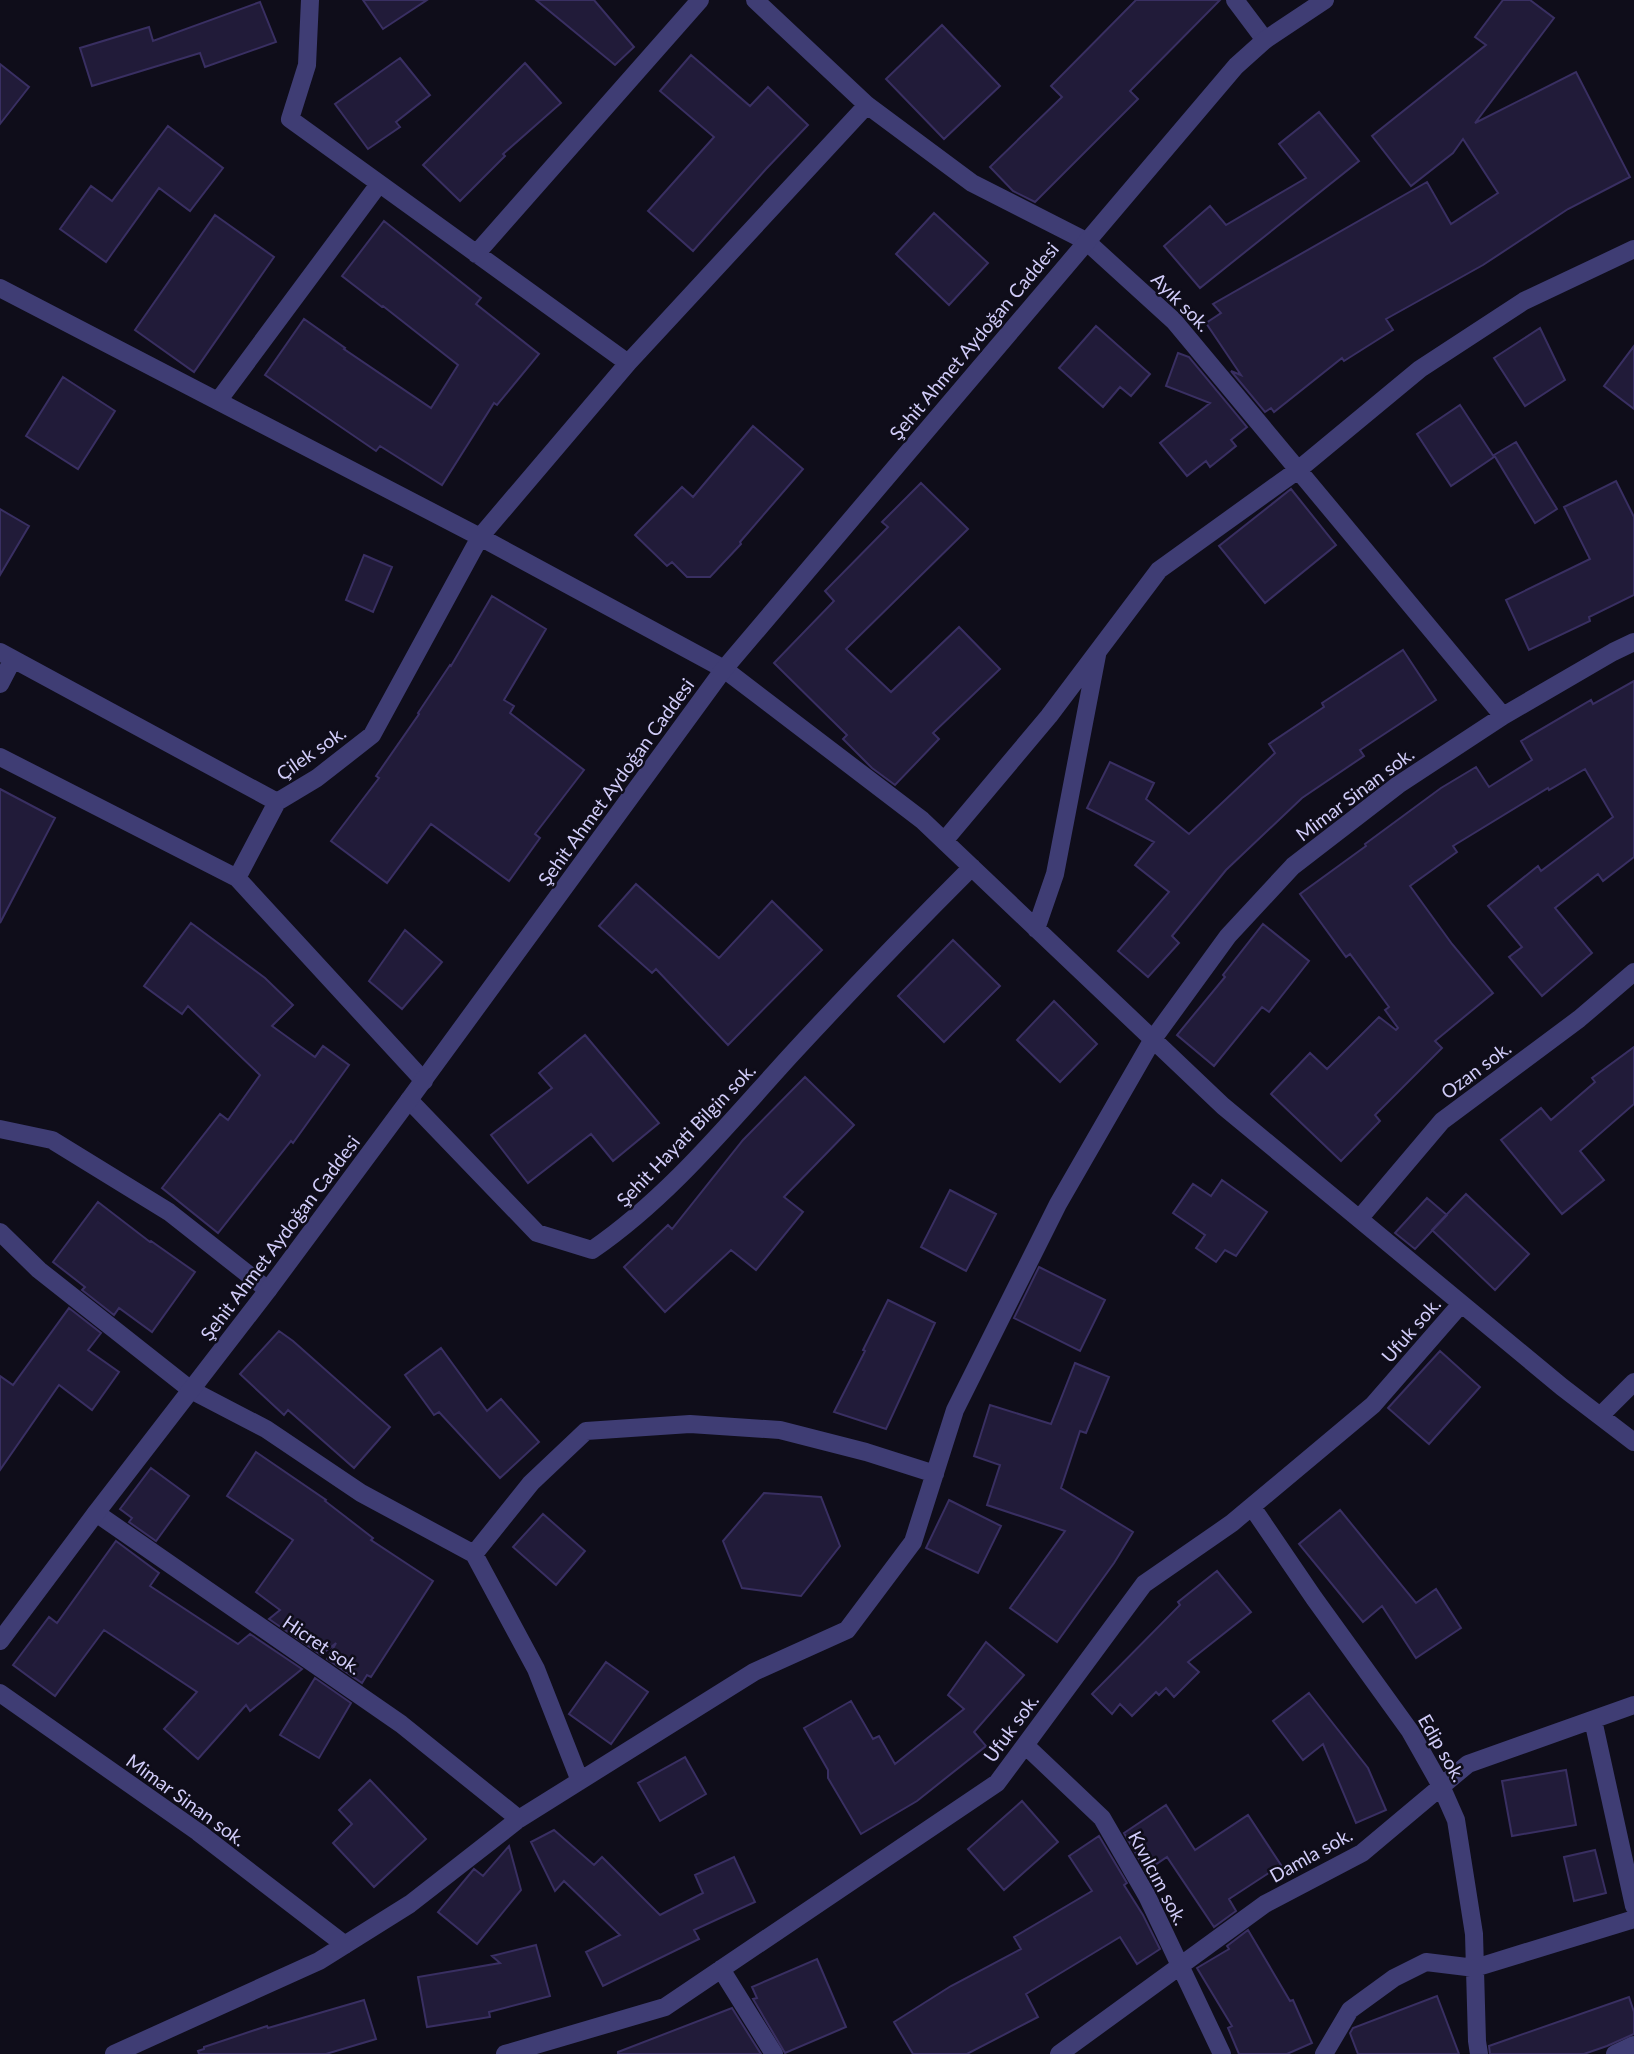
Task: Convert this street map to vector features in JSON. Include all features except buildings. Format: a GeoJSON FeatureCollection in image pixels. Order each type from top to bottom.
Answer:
{"type":"FeatureCollection","features":[{"type":"Feature","properties":{"kind":"street"},"geometry":{"type":"LineString","coordinates":[[310,0],[307,65],[290,120],[628,363]]}},
{"type":"Feature","properties":{"kind":"street"},"geometry":{"type":"LineString","coordinates":[[476,254],[699,0]]}},
{"type":"Feature","properties":{"kind":"street","name":"Ayık sok."},"geometry":{"type":"LineString","coordinates":[[755,0],[867,106],[972,183],[1086,241],[1174,321],[1503,716]]}},
{"type":"Feature","properties":{"kind":"street"},"geometry":{"type":"LineString","coordinates":[[1235,0],[1265,40]]}},
{"type":"Feature","properties":{"kind":"street","name":"Şehit Ahmet Aydoğan Caddesi"},"geometry":{"type":"LineString","coordinates":[[0,1642],[410,1100],[724,670],[1236,66],[1265,40],[1325,0]]}},
{"type":"Feature","properties":{"kind":"street","name":"Çilek sok."},"geometry":{"type":"LineString","coordinates":[[7,656],[277,802],[317,778],[372,735],[481,537],[628,363],[867,106]]}},
{"type":"Feature","properties":{"kind":"street"},"geometry":{"type":"LineString","coordinates":[[218,401],[379,184]]}},
{"type":"Feature","properties":{"kind":"street"},"geometry":{"type":"LineString","coordinates":[[944,841],[1049,716],[1159,570],[1298,470],[1420,369],[1524,301],[1634,249]]}},
{"type":"Feature","properties":{"kind":"street"},"geometry":{"type":"LineString","coordinates":[[0,288],[481,537],[724,670],[922,820],[1223,1106],[1562,1387],[1634,1442]]}},
{"type":"Feature","properties":{"kind":"street","name":"Mimar Sinan sok."},"geometry":{"type":"LineString","coordinates":[[114,2054],[319,1961],[410,1903],[519,1819],[754,1672],[847,1630],[914,1542],[955,1410],[1052,1216],[1153,1039],[1228,936],[1293,866],[1398,785],[1503,716],[1634,642]]}},
{"type":"Feature","properties":{"kind":"street"},"geometry":{"type":"LineString","coordinates":[[1037,929],[1055,874],[1098,651]]}},
{"type":"Feature","properties":{"kind":"street"},"geometry":{"type":"LineString","coordinates":[[0,684],[7,656]]}},
{"type":"Feature","properties":{"kind":"street"},"geometry":{"type":"LineString","coordinates":[[0,757],[237,878],[424,1081]]}},
{"type":"Feature","properties":{"kind":"street"},"geometry":{"type":"LineString","coordinates":[[237,878],[277,802]]}},
{"type":"Feature","properties":{"kind":"street","name":"Şehit Hayati Bilgin sok."},"geometry":{"type":"LineString","coordinates":[[410,1100],[537,1233],[592,1250],[625,1227],[700,1156],[901,938],[971,867]]}},
{"type":"Feature","properties":{"kind":"street","name":"Ozan sok."},"geometry":{"type":"LineString","coordinates":[[1359,1219],[1442,1121],[1579,1019],[1634,972]]}},
{"type":"Feature","properties":{"kind":"street"},"geometry":{"type":"LineString","coordinates":[[0,1129],[52,1140],[169,1212],[268,1290]]}},
{"type":"Feature","properties":{"kind":"street"},"geometry":{"type":"LineString","coordinates":[[0,1232],[39,1270],[191,1390],[266,1429],[361,1493],[474,1555],[536,1669],[580,1781]]}},
{"type":"Feature","properties":{"kind":"street","name":"Ufuk sok."},"geometry":{"type":"LineString","coordinates":[[505,2054],[665,2007],[997,1783],[1144,1584],[1233,1524],[1373,1405],[1461,1304]]}},
{"type":"Feature","properties":{"kind":"street"},"geometry":{"type":"LineString","coordinates":[[1600,1416],[1634,1382]]}},
{"type":"Feature","properties":{"kind":"street"},"geometry":{"type":"LineString","coordinates":[[474,1555],[531,1483],[586,1431],[690,1424],[780,1430],[866,1452],[935,1474]]}},
{"type":"Feature","properties":{"kind":"street","name":"Edip sok."},"geometry":{"type":"LineString","coordinates":[[1252,1507],[1410,1731],[1441,1786],[1456,1820],[1474,1934],[1479,2054]]}},
{"type":"Feature","properties":{"kind":"street","name":"Hicret sok."},"geometry":{"type":"LineString","coordinates":[[96,1513],[401,1724],[519,1819]]}},
{"type":"Feature","properties":{"kind":"street","name":"Mimar Sinan sok."},"geometry":{"type":"LineString","coordinates":[[0,1693],[198,1832],[345,1945]]}},
{"type":"Feature","properties":{"kind":"street","name":"Damla sok."},"geometry":{"type":"LineString","coordinates":[[1059,2054],[1265,1904],[1362,1853],[1468,1764],[1634,1705]]}},
{"type":"Feature","properties":{"kind":"street"},"geometry":{"type":"LineString","coordinates":[[1593,1720],[1634,1906]]}},
{"type":"Feature","properties":{"kind":"street","name":"Kıvılcım sok."},"geometry":{"type":"LineString","coordinates":[[1025,1745],[1102,1818],[1147,1896],[1222,2054]]}},
{"type":"Feature","properties":{"kind":"street"},"geometry":{"type":"LineString","coordinates":[[1324,2054],[1350,2010],[1394,1978],[1426,1962],[1475,1968],[1634,1919]]}},
{"type":"Feature","properties":{"kind":"street"},"geometry":{"type":"LineString","coordinates":[[721,1969],[774,2054]]}},
{"type":"Feature","properties":{"kind":"street"},"geometry":{"type":"LineString","coordinates":[[1615,2054],[1634,2045]]}}]}
